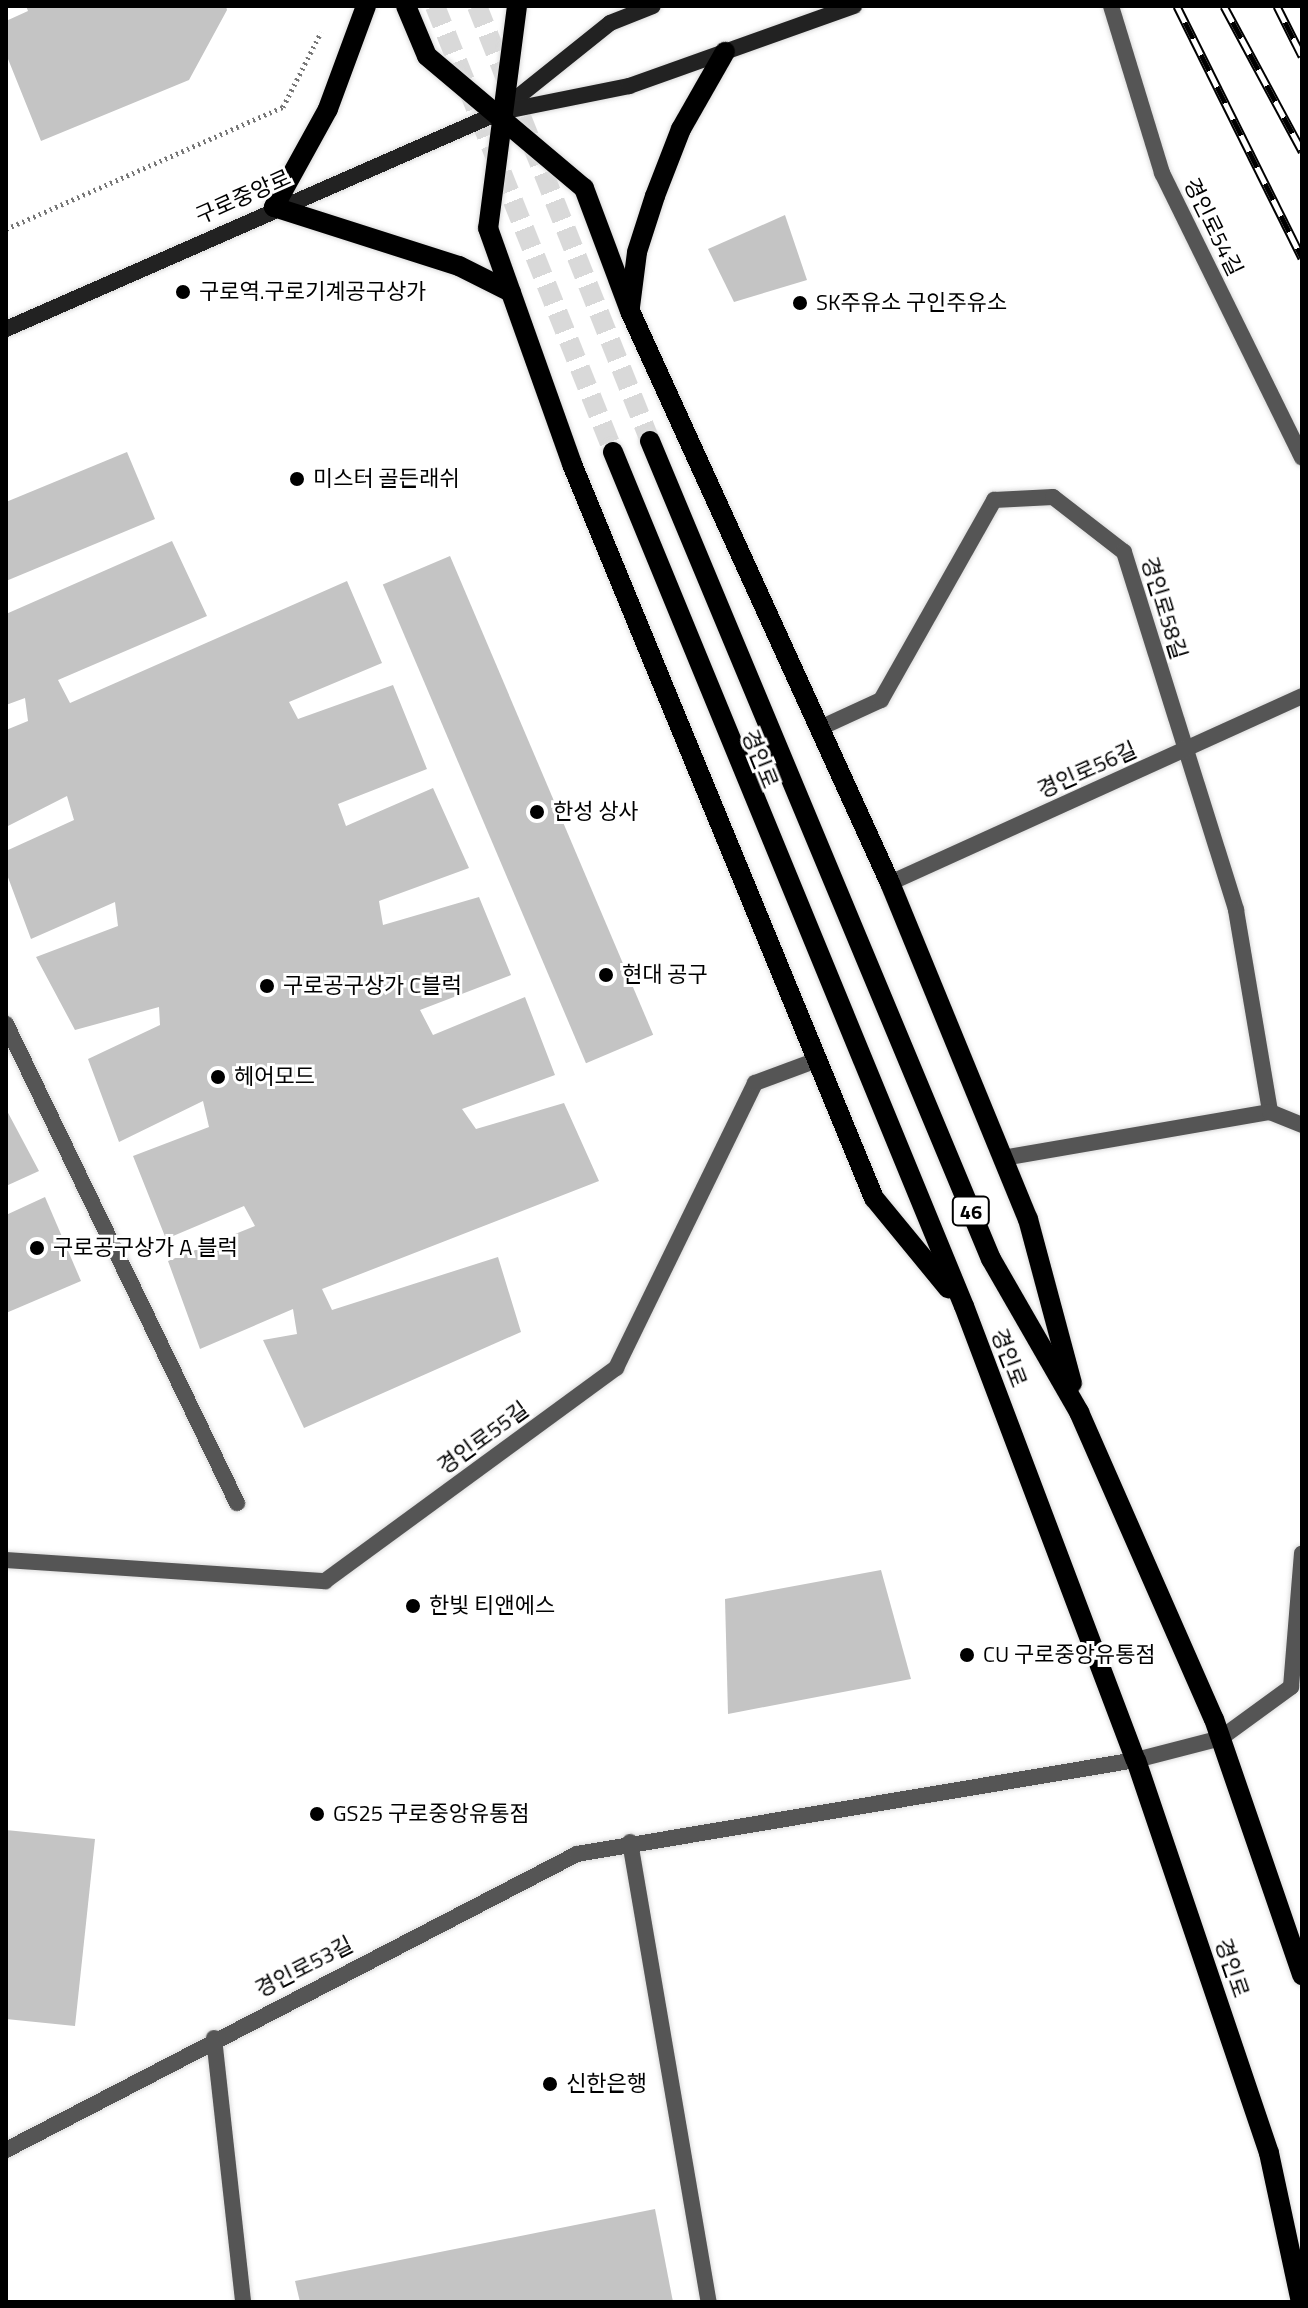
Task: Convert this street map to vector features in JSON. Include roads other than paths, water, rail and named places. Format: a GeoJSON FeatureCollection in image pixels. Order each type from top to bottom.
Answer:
{"type":"FeatureCollection","features":[{"type":"Feature","properties":{"kind":"main road"},"geometry":{"type":"LineString","coordinates":[[366,6],[328,109],[274,207],[459,266],[511,292]]}},
{"type":"Feature","properties":{"kind":"main road"},"geometry":{"type":"LineString","coordinates":[[406,6],[427,56],[500,112],[584,188],[630,311],[890,883],[1028,1219],[1079,1412]]}},
{"type":"Feature","properties":{"kind":"main road"},"geometry":{"type":"LineString","coordinates":[[517,6],[500,112],[488,228],[572,464],[874,1198],[964,1306]]}},
{"type":"Feature","properties":{"kind":"main road","name":"구로중앙로"},"geometry":{"type":"LineString","coordinates":[[500,112],[610,23],[653,6]]}},
{"type":"Feature","properties":{"kind":"main road","name":"구로중앙로"},"geometry":{"type":"LineString","coordinates":[[6,329],[274,207],[500,112],[629,86],[854,6]]}},
{"type":"Feature","properties":{"kind":"main road"},"geometry":{"type":"LineString","coordinates":[[630,311],[637,252],[655,196],[681,129],[725,52]]}},
{"type":"Feature","properties":{"kind":"main road","name":"경인로"},"geometry":{"type":"LineString","coordinates":[[650,441],[991,1259],[1079,1412],[1221,1738],[1302,1975]]}},
{"type":"Feature","properties":{"kind":"main road","name":"경인로"},"geometry":{"type":"LineString","coordinates":[[613,452],[964,1306],[1136,1760],[1269,2153],[1301,2302]]}},
{"type":"Feature","properties":{"kind":"street","name":"경인로54길"},"geometry":{"type":"LineString","coordinates":[[1111,6],[1162,173],[1302,457]]}},
{"type":"Feature","properties":{"kind":"street","name":"경인로58길"},"geometry":{"type":"LineString","coordinates":[[818,729],[881,700],[994,500],[1053,497],[1124,552],[1236,910],[1270,1112]]}},
{"type":"Feature","properties":{"kind":"street","name":"경인로56길"},"geometry":{"type":"LineString","coordinates":[[890,883],[1302,696]]}},
{"type":"Feature","properties":{"kind":"street"},"geometry":{"type":"LineString","coordinates":[[6,1024],[237,1503]]}},
{"type":"Feature","properties":{"kind":"street","name":"경인로55길"},"geometry":{"type":"LineString","coordinates":[[6,1560],[325,1581],[616,1368],[755,1083],[817,1060]]}},
{"type":"Feature","properties":{"kind":"street"},"geometry":{"type":"LineString","coordinates":[[1003,1158],[1270,1112],[1302,1125]]}},
{"type":"Feature","properties":{"kind":"street"},"geometry":{"type":"LineString","coordinates":[[1221,1738],[1291,1687],[1302,1553]]}},
{"type":"Feature","properties":{"kind":"street","name":"경인로53길"},"geometry":{"type":"LineString","coordinates":[[6,2150],[214,2038],[577,1854],[630,1842],[1136,1760],[1221,1738]]}},
{"type":"Feature","properties":{"kind":"street"},"geometry":{"type":"LineString","coordinates":[[630,1842],[709,2302]]}},
{"type":"Feature","properties":{"kind":"street"},"geometry":{"type":"LineString","coordinates":[[214,2038],[243,2302]]}},
{"type":"Feature","properties":{"kind":"tunnel"},"geometry":{"type":"LineString","coordinates":[[435,6],[613,452]]}},
{"type":"Feature","properties":{"kind":"tunnel"},"geometry":{"type":"LineString","coordinates":[[477,6],[650,441]]}},
{"type":"Feature","properties":{"kind":"railway"},"geometry":{"type":"LineString","coordinates":[[1177,6],[1302,258]]}},
{"type":"Feature","properties":{"kind":"railway"},"geometry":{"type":"LineString","coordinates":[[1224,6],[1302,151]]}},
{"type":"Feature","properties":{"kind":"railway"},"geometry":{"type":"LineString","coordinates":[[1277,6],[1302,56]]}},
{"type":"Feature","properties":{"kind":"place","name":"구로역.구로기계공구상가"},"geometry":{"type":"Point","coordinates":[183,292]}},
{"type":"Feature","properties":{"kind":"place","name":"SK주유소 구인주유소"},"geometry":{"type":"Point","coordinates":[800,303]}},
{"type":"Feature","properties":{"kind":"place","name":"미스터 골든래쉬"},"geometry":{"type":"Point","coordinates":[297,479]}},
{"type":"Feature","properties":{"kind":"place","name":"한성 상사"},"geometry":{"type":"Point","coordinates":[537,812]}},
{"type":"Feature","properties":{"kind":"place","name":"현대 공구"},"geometry":{"type":"Point","coordinates":[606,975]}},
{"type":"Feature","properties":{"kind":"place","name":"구로공구상가 C블럭"},"geometry":{"type":"Point","coordinates":[267,986]}},
{"type":"Feature","properties":{"kind":"place","name":"헤어모드"},"geometry":{"type":"Point","coordinates":[218,1077]}},
{"type":"Feature","properties":{"kind":"place","name":"구로공구상가 A 블럭"},"geometry":{"type":"Point","coordinates":[37,1248]}},
{"type":"Feature","properties":{"kind":"place","name":"한빛 티앤에스"},"geometry":{"type":"Point","coordinates":[413,1606]}},
{"type":"Feature","properties":{"kind":"place","name":"CU 구로중앙유통점"},"geometry":{"type":"Point","coordinates":[967,1655]}},
{"type":"Feature","properties":{"kind":"place","name":"GS25 구로중앙유통점"},"geometry":{"type":"Point","coordinates":[317,1814]}},
{"type":"Feature","properties":{"kind":"place","name":"신한은행"},"geometry":{"type":"Point","coordinates":[550,2084]}}]}
